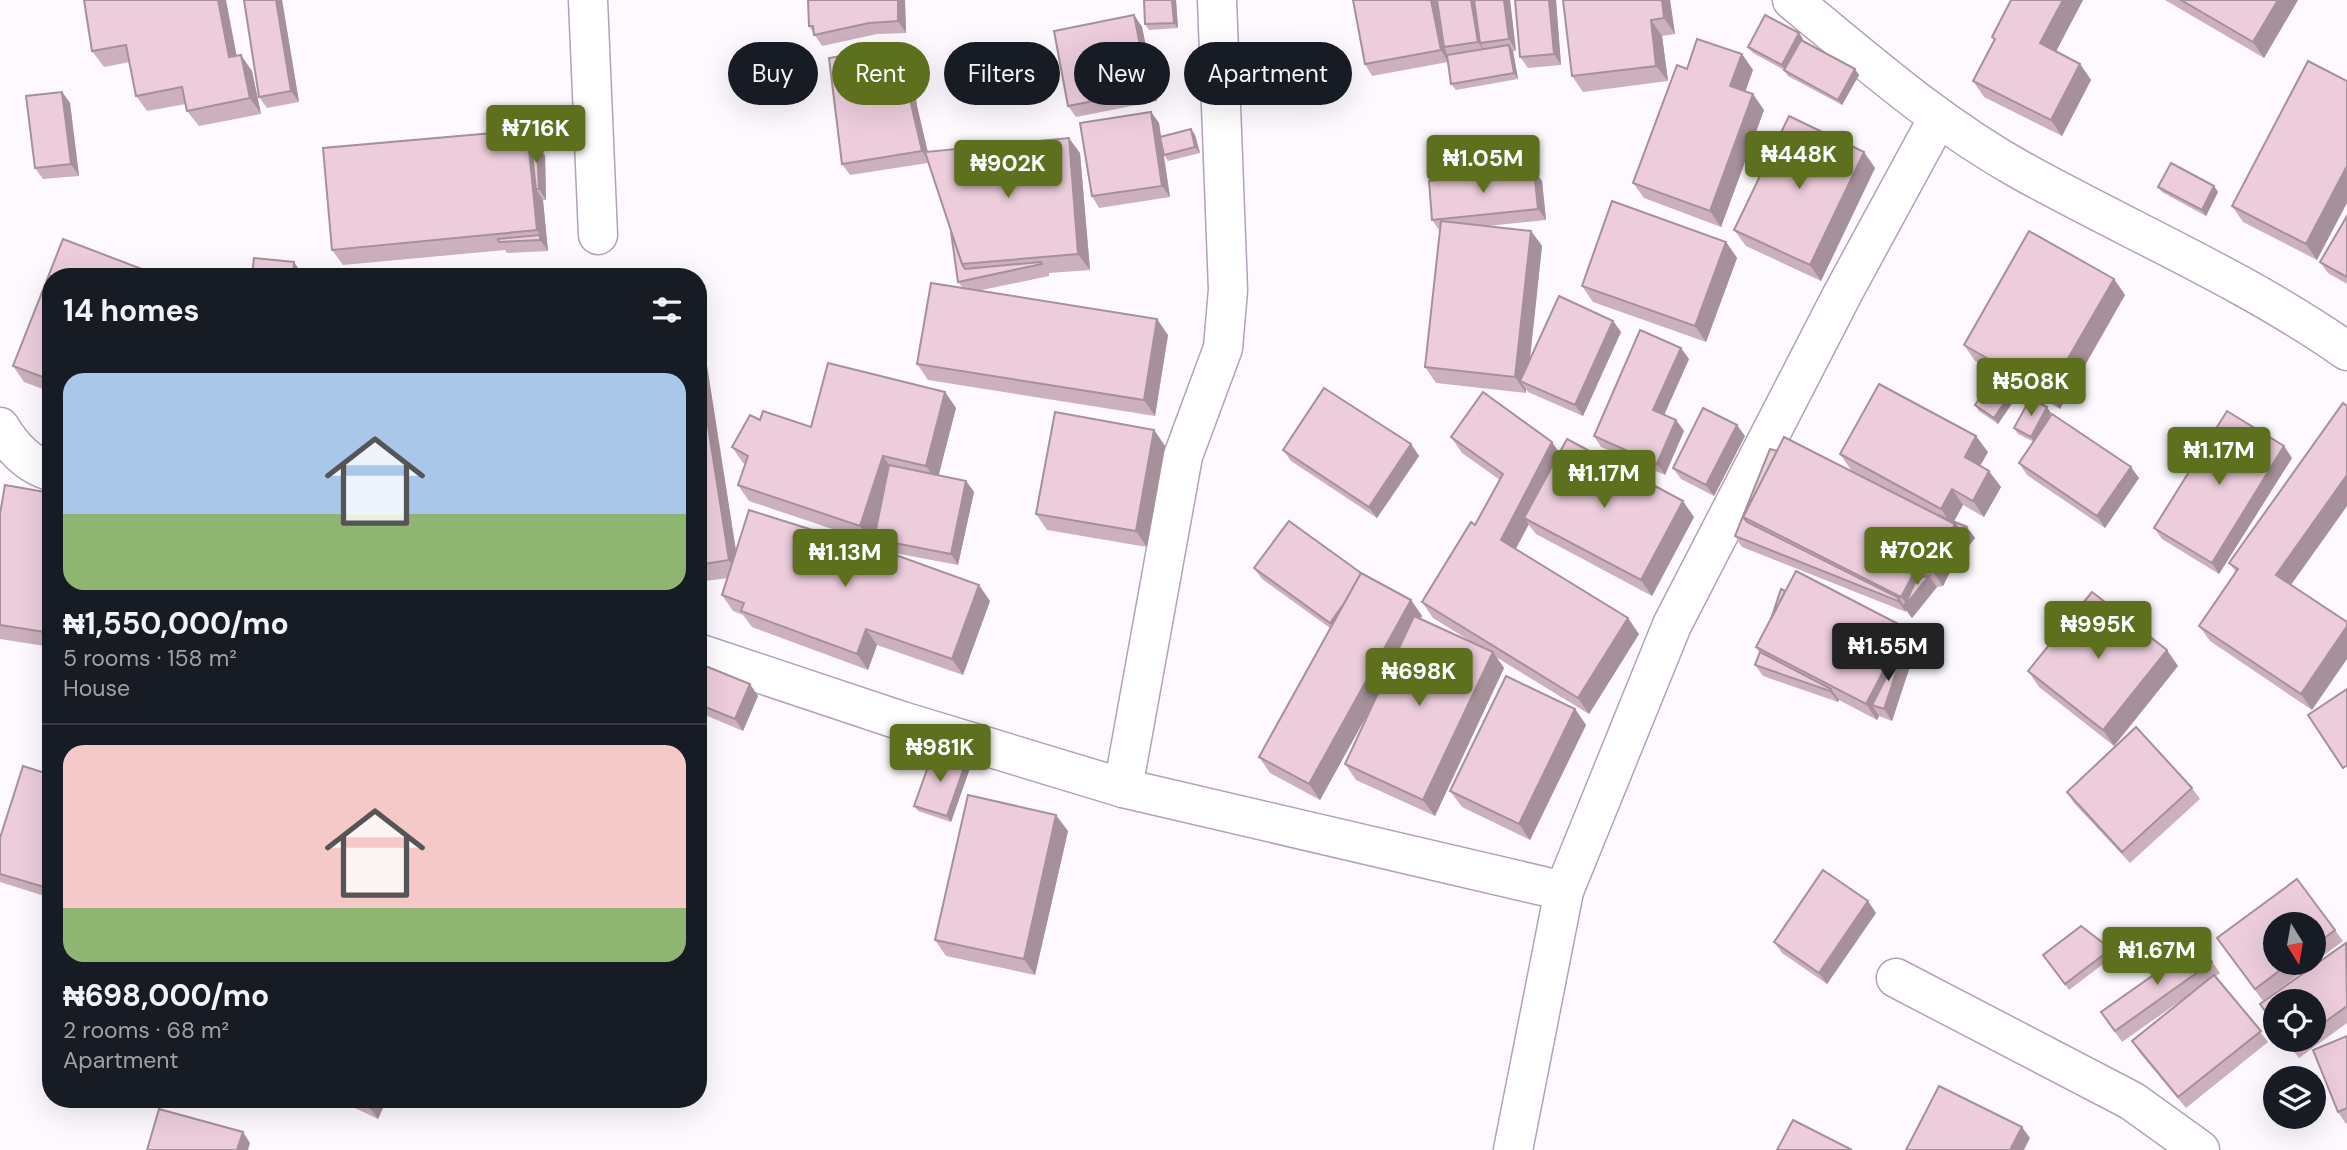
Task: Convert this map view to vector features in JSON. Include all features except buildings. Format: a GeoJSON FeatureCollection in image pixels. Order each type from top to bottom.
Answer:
{"type":"FeatureCollection","features":[{"type":"Feature","properties":{"kind":"street"},"geometry":{"type":"LineString","coordinates":[[589,0],[598,235]]}},
{"type":"Feature","properties":{"kind":"street"},"geometry":{"type":"LineString","coordinates":[[1123,788],[1183,456],[1223,348],[1228,290],[1217,0]]}},
{"type":"Feature","properties":{"kind":"street"},"geometry":{"type":"LineString","coordinates":[[1792,0],[1937,120],[2021,171],[2294,314],[2347,351]]}},
{"type":"Feature","properties":{"kind":"street"},"geometry":{"type":"LineString","coordinates":[[1513,1150],[1564,891],[1672,625],[1843,293],[1937,120]]}},
{"type":"Feature","properties":{"kind":"street"},"geometry":{"type":"LineString","coordinates":[[0,427],[11,445],[42,469]]}},
{"type":"Feature","properties":{"kind":"street"},"geometry":{"type":"LineString","coordinates":[[707,656],[902,721],[1123,788],[1564,891]]}},
{"type":"Feature","properties":{"kind":"street"},"geometry":{"type":"LineString","coordinates":[[1896,978],[2132,1101],[2200,1150]]}}]}
